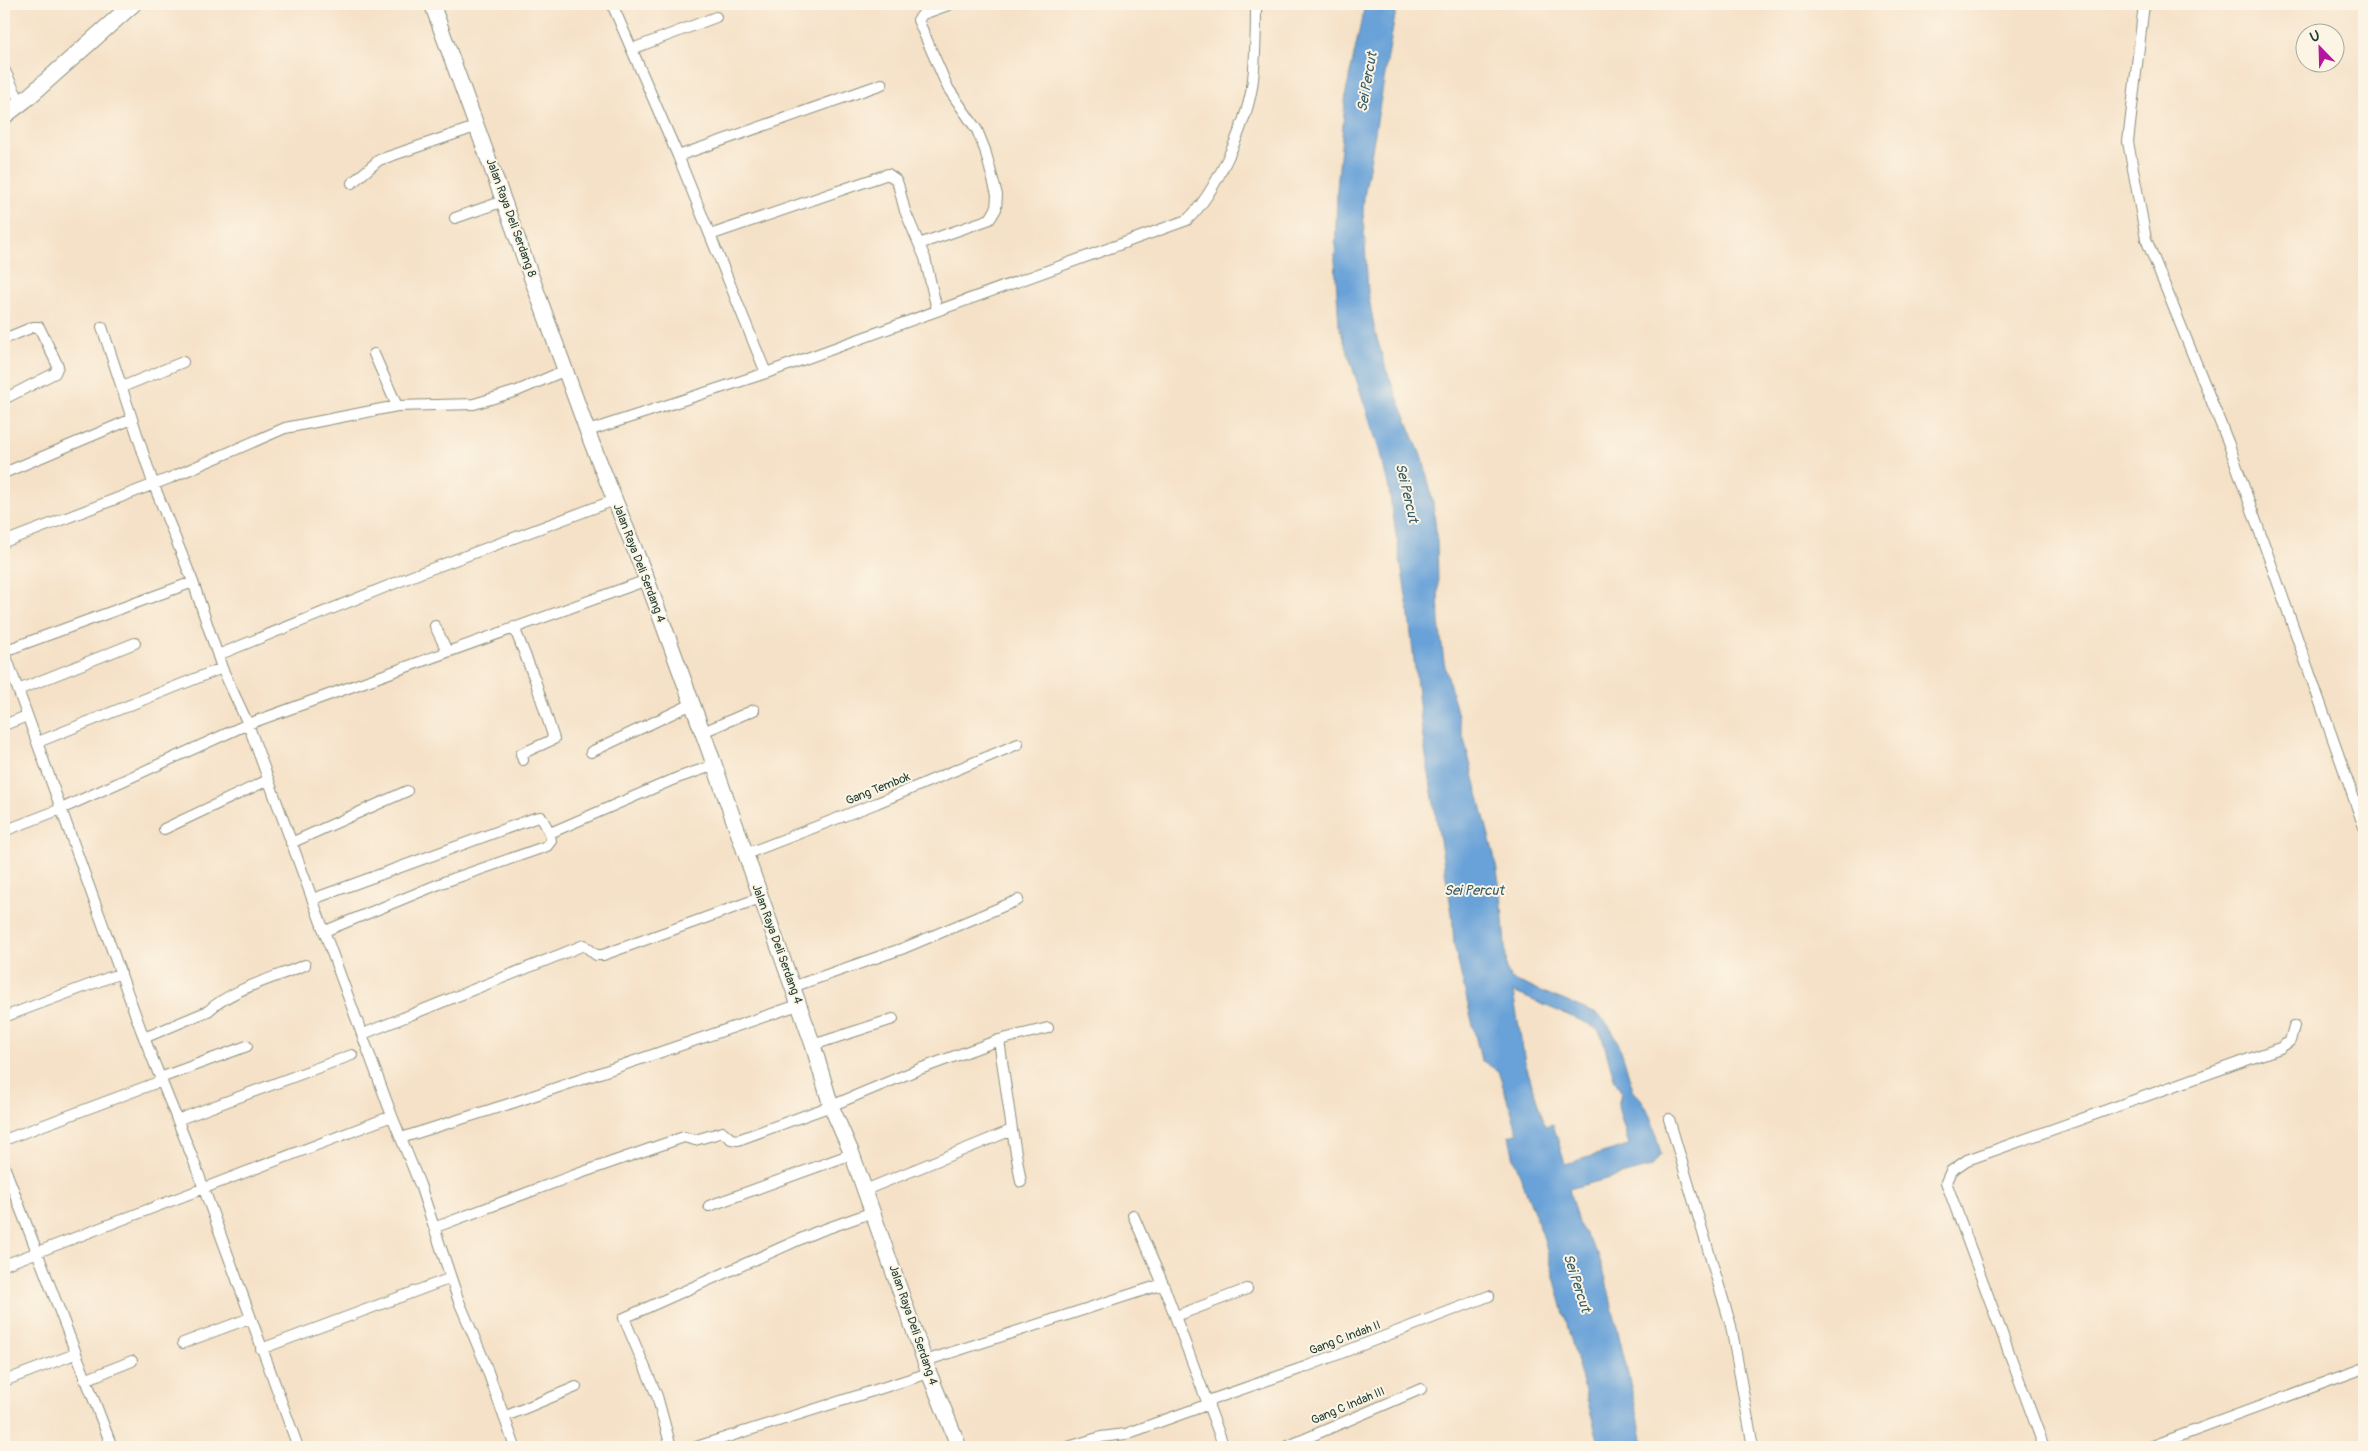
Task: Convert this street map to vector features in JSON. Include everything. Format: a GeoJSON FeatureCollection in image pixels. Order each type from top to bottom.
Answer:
{"type":"FeatureCollection","features":[{"type":"Feature","properties":{"kind":"main road"},"geometry":{"type":"LineString","coordinates":[[4,116],[133,4]]}},
{"type":"Feature","properties":{"kind":"street","name":"Jalan Raya Deli Serdang 8"},"geometry":{"type":"LineString","coordinates":[[432,4],[590,435]]}},
{"type":"Feature","properties":{"kind":"street"},"geometry":{"type":"LineString","coordinates":[[612,4],[678,156],[766,373]]}},
{"type":"Feature","properties":{"kind":"street"},"geometry":{"type":"LineString","coordinates":[[919,244],[987,221],[996,209],[994,181],[977,130],[948,88],[918,20],[923,14],[951,4]]}},
{"type":"Feature","properties":{"kind":"street"},"geometry":{"type":"LineString","coordinates":[[590,435],[1181,224],[1192,216],[1211,188],[1230,152],[1251,89],[1256,40],[1256,4]]}},
{"type":"Feature","properties":{"kind":"street"},"geometry":{"type":"LineString","coordinates":[[2144,4],[2128,142],[2146,239],[2228,442],[2364,827]]}},
{"type":"Feature","properties":{"kind":"street"},"geometry":{"type":"LineString","coordinates":[[632,49],[716,17]]}},
{"type":"Feature","properties":{"kind":"street"},"geometry":{"type":"LineString","coordinates":[[4,69],[20,104]]}},
{"type":"Feature","properties":{"kind":"street"},"geometry":{"type":"LineString","coordinates":[[678,156],[882,84]]}},
{"type":"Feature","properties":{"kind":"street"},"geometry":{"type":"LineString","coordinates":[[352,183],[379,160],[478,126]]}},
{"type":"Feature","properties":{"kind":"street"},"geometry":{"type":"LineString","coordinates":[[710,235],[888,174],[898,184],[905,211],[925,258],[937,310]]}},
{"type":"Feature","properties":{"kind":"street"},"geometry":{"type":"LineString","coordinates":[[455,218],[504,201]]}},
{"type":"Feature","properties":{"kind":"street"},"geometry":{"type":"LineString","coordinates":[[4,339],[33,327],[39,327],[58,366],[55,373],[4,399]]}},
{"type":"Feature","properties":{"kind":"street"},"geometry":{"type":"LineString","coordinates":[[102,328],[153,483],[193,582],[222,668],[248,724],[364,1034],[392,1116],[436,1227],[451,1278],[515,1447]]}},
{"type":"Feature","properties":{"kind":"street"},"geometry":{"type":"LineString","coordinates":[[374,354],[397,406]]}},
{"type":"Feature","properties":{"kind":"street"},"geometry":{"type":"LineString","coordinates":[[122,387],[183,362]]}},
{"type":"Feature","properties":{"kind":"street"},"geometry":{"type":"LineString","coordinates":[[4,542],[170,478],[285,428],[397,406],[474,404],[517,391],[566,370]]}},
{"type":"Feature","properties":{"kind":"street"},"geometry":{"type":"LineString","coordinates":[[4,473],[132,419]]}},
{"type":"Feature","properties":{"kind":"street","name":"Jalan Raya Deli Serdang 4"},"geometry":{"type":"LineString","coordinates":[[590,435],[647,580],[703,732],[813,1045],[831,1106],[852,1154],[927,1367],[959,1447]]}},
{"type":"Feature","properties":{"kind":"street"},"geometry":{"type":"LineString","coordinates":[[218,655],[420,574],[616,500]]}},
{"type":"Feature","properties":{"kind":"street"},"geometry":{"type":"LineString","coordinates":[[4,831],[61,809],[248,724],[647,580]]}},
{"type":"Feature","properties":{"kind":"street"},"geometry":{"type":"LineString","coordinates":[[193,582],[4,651],[144,1038],[203,1189],[298,1447]]}},
{"type":"Feature","properties":{"kind":"street"},"geometry":{"type":"LineString","coordinates":[[435,626],[447,651]]}},
{"type":"Feature","properties":{"kind":"street"},"geometry":{"type":"LineString","coordinates":[[514,627],[535,680],[554,739],[554,741],[521,754],[523,760]]}},
{"type":"Feature","properties":{"kind":"street"},"geometry":{"type":"LineString","coordinates":[[18,690],[135,643]]}},
{"type":"Feature","properties":{"kind":"street"},"geometry":{"type":"LineString","coordinates":[[38,742],[222,668]]}},
{"type":"Feature","properties":{"kind":"street"},"geometry":{"type":"LineString","coordinates":[[591,752],[692,704]]}},
{"type":"Feature","properties":{"kind":"street"},"geometry":{"type":"LineString","coordinates":[[703,732],[754,710]]}},
{"type":"Feature","properties":{"kind":"street"},"geometry":{"type":"LineString","coordinates":[[4,725],[27,716]]}},
{"type":"Feature","properties":{"kind":"street","name":"Gang Tembok"},"geometry":{"type":"LineString","coordinates":[[746,854],[877,803],[1018,744]]}},
{"type":"Feature","properties":{"kind":"street"},"geometry":{"type":"LineString","coordinates":[[550,832],[676,778],[715,765]]}},
{"type":"Feature","properties":{"kind":"street"},"geometry":{"type":"LineString","coordinates":[[164,829],[268,780]]}},
{"type":"Feature","properties":{"kind":"street"},"geometry":{"type":"LineString","coordinates":[[292,843],[407,791]]}},
{"type":"Feature","properties":{"kind":"street"},"geometry":{"type":"LineString","coordinates":[[313,899],[535,818],[541,817],[550,832],[551,841],[547,846],[444,882],[325,931]]}},
{"type":"Feature","properties":{"kind":"street"},"geometry":{"type":"LineString","coordinates":[[364,1034],[584,945],[596,955],[603,955],[760,898]]}},
{"type":"Feature","properties":{"kind":"street"},"geometry":{"type":"LineString","coordinates":[[792,987],[904,948],[1018,900]]}},
{"type":"Feature","properties":{"kind":"street"},"geometry":{"type":"LineString","coordinates":[[144,1038],[208,1011],[230,996],[304,965]]}},
{"type":"Feature","properties":{"kind":"street"},"geometry":{"type":"LineString","coordinates":[[4,1017],[121,973]]}},
{"type":"Feature","properties":{"kind":"street"},"geometry":{"type":"LineString","coordinates":[[401,1138],[515,1102],[798,1005]]}},
{"type":"Feature","properties":{"kind":"street"},"geometry":{"type":"LineString","coordinates":[[813,1045],[893,1019]]}},
{"type":"Feature","properties":{"kind":"street"},"geometry":{"type":"LineString","coordinates":[[2044,1447],[1946,1182],[1951,1171],[1967,1160],[2280,1048],[2290,1041],[2294,1026]]}},
{"type":"Feature","properties":{"kind":"street"},"geometry":{"type":"LineString","coordinates":[[436,1227],[572,1176],[684,1137],[695,1140],[721,1132],[726,1133],[732,1139],[738,1140],[831,1106],[917,1070],[999,1040],[1048,1028]]}},
{"type":"Feature","properties":{"kind":"street"},"geometry":{"type":"LineString","coordinates":[[999,1040],[1012,1130],[1022,1182]]}},
{"type":"Feature","properties":{"kind":"street"},"geometry":{"type":"LineString","coordinates":[[4,1140],[246,1046]]}},
{"type":"Feature","properties":{"kind":"street"},"geometry":{"type":"LineString","coordinates":[[177,1120],[352,1055]]}},
{"type":"Feature","properties":{"kind":"street"},"geometry":{"type":"LineString","coordinates":[[4,1265],[203,1189],[290,1153],[392,1116]]}},
{"type":"Feature","properties":{"kind":"street"},"geometry":{"type":"LineString","coordinates":[[1669,1119],[1731,1326],[1752,1447]]}},
{"type":"Feature","properties":{"kind":"street"},"geometry":{"type":"LineString","coordinates":[[865,1190],[1012,1130]]}},
{"type":"Feature","properties":{"kind":"street"},"geometry":{"type":"LineString","coordinates":[[709,1206],[852,1154]]}},
{"type":"Feature","properties":{"kind":"street"},"geometry":{"type":"LineString","coordinates":[[4,1166],[8,1189],[36,1253],[112,1447]]}},
{"type":"Feature","properties":{"kind":"street"},"geometry":{"type":"LineString","coordinates":[[671,1447],[657,1396],[624,1318],[814,1233],[873,1212]]}},
{"type":"Feature","properties":{"kind":"street"},"geometry":{"type":"LineString","coordinates":[[1133,1215],[1176,1316],[1224,1447]]}},
{"type":"Feature","properties":{"kind":"street"},"geometry":{"type":"LineString","coordinates":[[262,1349],[451,1278]]}},
{"type":"Feature","properties":{"kind":"street"},"geometry":{"type":"LineString","coordinates":[[696,1447],[1163,1284]]}},
{"type":"Feature","properties":{"kind":"street"},"geometry":{"type":"LineString","coordinates":[[1176,1316],[1247,1290]]}},
{"type":"Feature","properties":{"kind":"street","name":"Gang C Indah II"},"geometry":{"type":"LineString","coordinates":[[1068,1447],[1101,1437],[1126,1434],[1489,1296]]}},
{"type":"Feature","properties":{"kind":"street"},"geometry":{"type":"LineString","coordinates":[[183,1343],[250,1318]]}},
{"type":"Feature","properties":{"kind":"street"},"geometry":{"type":"LineString","coordinates":[[4,1381],[75,1354]]}},
{"type":"Feature","properties":{"kind":"street"},"geometry":{"type":"LineString","coordinates":[[85,1380],[132,1361]]}},
{"type":"Feature","properties":{"kind":"street"},"geometry":{"type":"LineString","coordinates":[[2150,1447],[2364,1368]]}},
{"type":"Feature","properties":{"kind":"street"},"geometry":{"type":"LineString","coordinates":[[504,1417],[576,1387]]}},
{"type":"Feature","properties":{"kind":"street","name":"Gang C Indah III"},"geometry":{"type":"LineString","coordinates":[[1286,1447],[1421,1389]]}},
{"type":"Feature","properties":{"kind":"water","name":"Sei Percut"},"geometry":{"type":"Polygon","coordinates":[[[1365,4],[1397,4],[1364,197],[1363,212],[1368,292],[1375,332],[1386,369],[1424,463],[1433,502],[1437,541],[1439,622],[1444,662],[1494,855],[1501,893],[1507,971],[1511,979],[1597,1014],[1605,1021],[1617,1039],[1634,1092],[1645,1104],[1661,1154],[1651,1167],[1569,1189],[1578,1223],[1598,1254],[1605,1276],[1645,1447],[1600,1447],[1543,1236],[1514,1159],[1509,1136],[1518,1133],[1498,1071],[1481,1060],[1454,945],[1452,913],[1423,738],[1408,608],[1388,484],[1378,446],[1339,326],[1335,260],[1337,189],[1346,92],[1365,4]],[[1513,992],[1525,1062],[1545,1126],[1553,1124],[1565,1164],[1629,1145],[1618,1107],[1621,1092],[1614,1078],[1602,1037],[1599,1031],[1589,1024],[1513,992]]]}}]}
